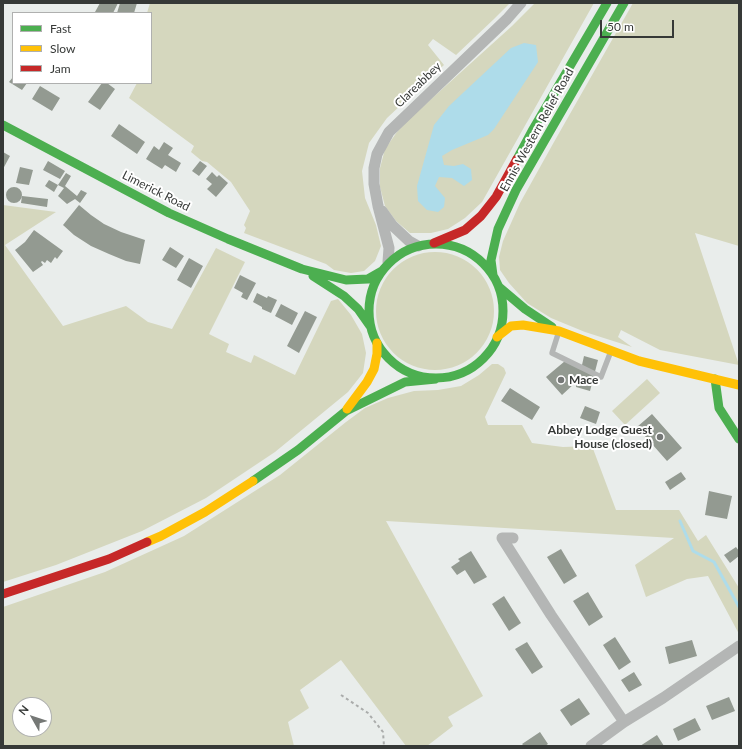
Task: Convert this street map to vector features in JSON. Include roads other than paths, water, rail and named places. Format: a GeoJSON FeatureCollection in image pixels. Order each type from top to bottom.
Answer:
{"type":"FeatureCollection","features":[{"type":"Feature","properties":{"kind":"main road","name":"Ennis Western Relief Road"},"geometry":{"type":"LineString","coordinates":[[434,243],[465,230],[481,216],[496,197],[532,131],[607,3]]}},
{"type":"Feature","properties":{"kind":"main road","name":"Ennis Western Relief Road"},"geometry":{"type":"LineString","coordinates":[[493,275],[491,260],[498,229],[516,190],[624,3]]}},
{"type":"Feature","properties":{"kind":"main road","name":"Limerick Road"},"geometry":{"type":"LineString","coordinates":[[3,125],[169,213],[302,269]]}},
{"type":"Feature","properties":{"kind":"main road"},"geometry":{"type":"LineString","coordinates":[[302,269],[346,280],[368,279],[402,253],[418,246],[434,243],[454,246],[467,251],[478,259],[493,275],[499,287],[501,309],[497,337]]}},
{"type":"Feature","properties":{"kind":"main road"},"geometry":{"type":"LineString","coordinates":[[370,326],[372,290],[385,266]]}},
{"type":"Feature","properties":{"kind":"main road"},"geometry":{"type":"LineString","coordinates":[[302,269],[344,296],[358,310],[370,326],[377,344],[378,354],[374,369],[367,382],[346,411]]}},
{"type":"Feature","properties":{"kind":"main road"},"geometry":{"type":"LineString","coordinates":[[499,287],[525,309],[558,331]]}},
{"type":"Feature","properties":{"kind":"main road"},"geometry":{"type":"LineString","coordinates":[[3,594],[109,559],[161,536],[205,512],[249,484],[298,450],[346,411],[406,382],[451,377],[475,365],[487,352],[497,337],[511,326],[522,325],[558,331],[639,361],[739,385]]}},
{"type":"Feature","properties":{"kind":"main road"},"geometry":{"type":"LineString","coordinates":[[377,344],[394,365],[407,373],[436,379]]}},
{"type":"Feature","properties":{"kind":"main road"},"geometry":{"type":"LineString","coordinates":[[715,379],[719,408],[739,439]]}},
{"type":"Feature","properties":{"kind":"street","name":"Clareabbey"},"geometry":{"type":"LineString","coordinates":[[385,266],[389,248],[378,206],[374,184],[374,168],[377,154],[388,132],[507,19],[521,3]]}},
{"type":"Feature","properties":{"kind":"street","name":"Clareabbey"},"geometry":{"type":"LineString","coordinates":[[378,206],[392,225],[409,241],[418,246]]}},
{"type":"Feature","properties":{"kind":"street"},"geometry":{"type":"LineString","coordinates":[[514,538],[502,538],[551,615],[624,722]]}},
{"type":"Feature","properties":{"kind":"street"},"geometry":{"type":"LineString","coordinates":[[591,746],[624,722],[663,698],[739,646]]}},
{"type":"Feature","properties":{"kind":"lane"},"geometry":{"type":"LineString","coordinates":[[558,331],[552,353],[601,377],[612,351]]}},
{"type":"Feature","properties":{"kind":"water"},"geometry":{"type":"Polygon","coordinates":[[[524,43],[536,45],[538,62],[494,129],[488,135],[452,150],[442,156],[444,165],[454,166],[463,164],[471,169],[472,180],[464,186],[452,178],[439,177],[435,186],[445,198],[444,207],[438,212],[427,210],[418,201],[417,186],[434,125],[449,106],[511,48],[524,43]]]}},
{"type":"Feature","properties":{"kind":"waterway"},"geometry":{"type":"LineString","coordinates":[[680,521],[693,551],[714,562],[739,607]]}},
{"type":"Feature","properties":{"kind":"place","name":"Mace"},"geometry":{"type":"Point","coordinates":[561,380]}},
{"type":"Feature","properties":{"kind":"place","name":"Abbey Lodge Guest House (closed)"},"geometry":{"type":"Point","coordinates":[660,437]}}]}
